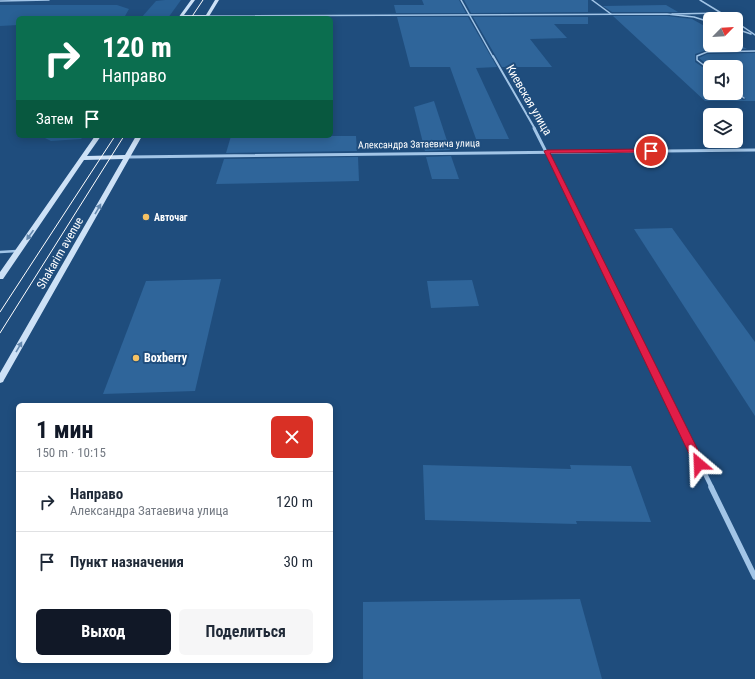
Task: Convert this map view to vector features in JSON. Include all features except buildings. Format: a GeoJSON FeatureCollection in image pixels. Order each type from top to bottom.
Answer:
{"type":"FeatureCollection","features":[{"type":"Feature","properties":{"kind":"main road"},"geometry":{"type":"LineString","coordinates":[[181,16],[193,0]]}},
{"type":"Feature","properties":{"kind":"main road"},"geometry":{"type":"LineString","coordinates":[[208,16],[217,0]]}},
{"type":"Feature","properties":{"kind":"main road"},"geometry":{"type":"LineString","coordinates":[[0,277],[97,138]]}},
{"type":"Feature","properties":{"kind":"main road","name":"Shakarim avenue"},"geometry":{"type":"LineString","coordinates":[[0,380],[138,138]]}},
{"type":"Feature","properties":{"kind":"main road","name":"Александра Затаевича улица"},"geometry":{"type":"LineString","coordinates":[[83,158],[128,157]]}},
{"type":"Feature","properties":{"kind":"street"},"geometry":{"type":"LineString","coordinates":[[0,1],[49,0]]}},
{"type":"Feature","properties":{"kind":"street","name":"Киевская улица"},"geometry":{"type":"LineString","coordinates":[[461,0],[547,151],[755,577]]}},
{"type":"Feature","properties":{"kind":"street"},"geometry":{"type":"LineString","coordinates":[[592,0],[611,14]]}},
{"type":"Feature","properties":{"kind":"street"},"geometry":{"type":"LineString","coordinates":[[700,0],[720,12]]}},
{"type":"Feature","properties":{"kind":"street"},"geometry":{"type":"LineString","coordinates":[[294,16],[667,14],[694,17],[703,20]]}},
{"type":"Feature","properties":{"kind":"street"},"geometry":{"type":"LineString","coordinates":[[743,27],[755,35]]}},
{"type":"Feature","properties":{"kind":"street"},"geometry":{"type":"LineString","coordinates":[[743,31],[755,35]]}},
{"type":"Feature","properties":{"kind":"street","name":"Александра Затаевича улица"},"geometry":{"type":"LineString","coordinates":[[128,157],[547,151],[755,150]]}},
{"type":"Feature","properties":{"kind":"lane"},"geometry":{"type":"LineString","coordinates":[[667,14],[703,13]]}},
{"type":"Feature","properties":{"kind":"lane"},"geometry":{"type":"LineString","coordinates":[[703,65],[697,60],[697,56],[707,52],[755,51]]}},
{"type":"Feature","properties":{"kind":"lane"},"geometry":{"type":"LineString","coordinates":[[0,252],[19,251]]}},
{"type":"Feature","properties":{"kind":"shaded area"},"geometry":{"type":"Polygon","coordinates":[[[181,0],[169,16],[143,16],[156,1],[181,0]]]}},
{"type":"Feature","properties":{"kind":"shaded area"},"geometry":{"type":"Polygon","coordinates":[[[0,5],[117,5],[129,9],[125,16],[16,16],[16,25],[0,26],[0,5]]]}},
{"type":"Feature","properties":{"kind":"shaded area"},"geometry":{"type":"Polygon","coordinates":[[[45,138],[82,138],[81,139],[51,141],[45,138]]]}},
{"type":"Feature","properties":{"kind":"tram line"},"geometry":{"type":"LineString","coordinates":[[192,16],[203,0]]}},
{"type":"Feature","properties":{"kind":"tram line"},"geometry":{"type":"LineString","coordinates":[[0,312],[114,138]]}},
{"type":"Feature","properties":{"kind":"tram line"},"geometry":{"type":"LineString","coordinates":[[0,333],[123,138]]}},
{"type":"Feature","properties":{"kind":"place","name":"Авточаг"},"geometry":{"type":"Point","coordinates":[146,217]}},
{"type":"Feature","properties":{"kind":"place","name":"Boxberry"},"geometry":{"type":"Point","coordinates":[136,358]}},
{"type":"Feature","properties":{"kind":"route"},"geometry":{"type":"LineString","coordinates":[[651,151],[547,151],[699,464]]}}]}
